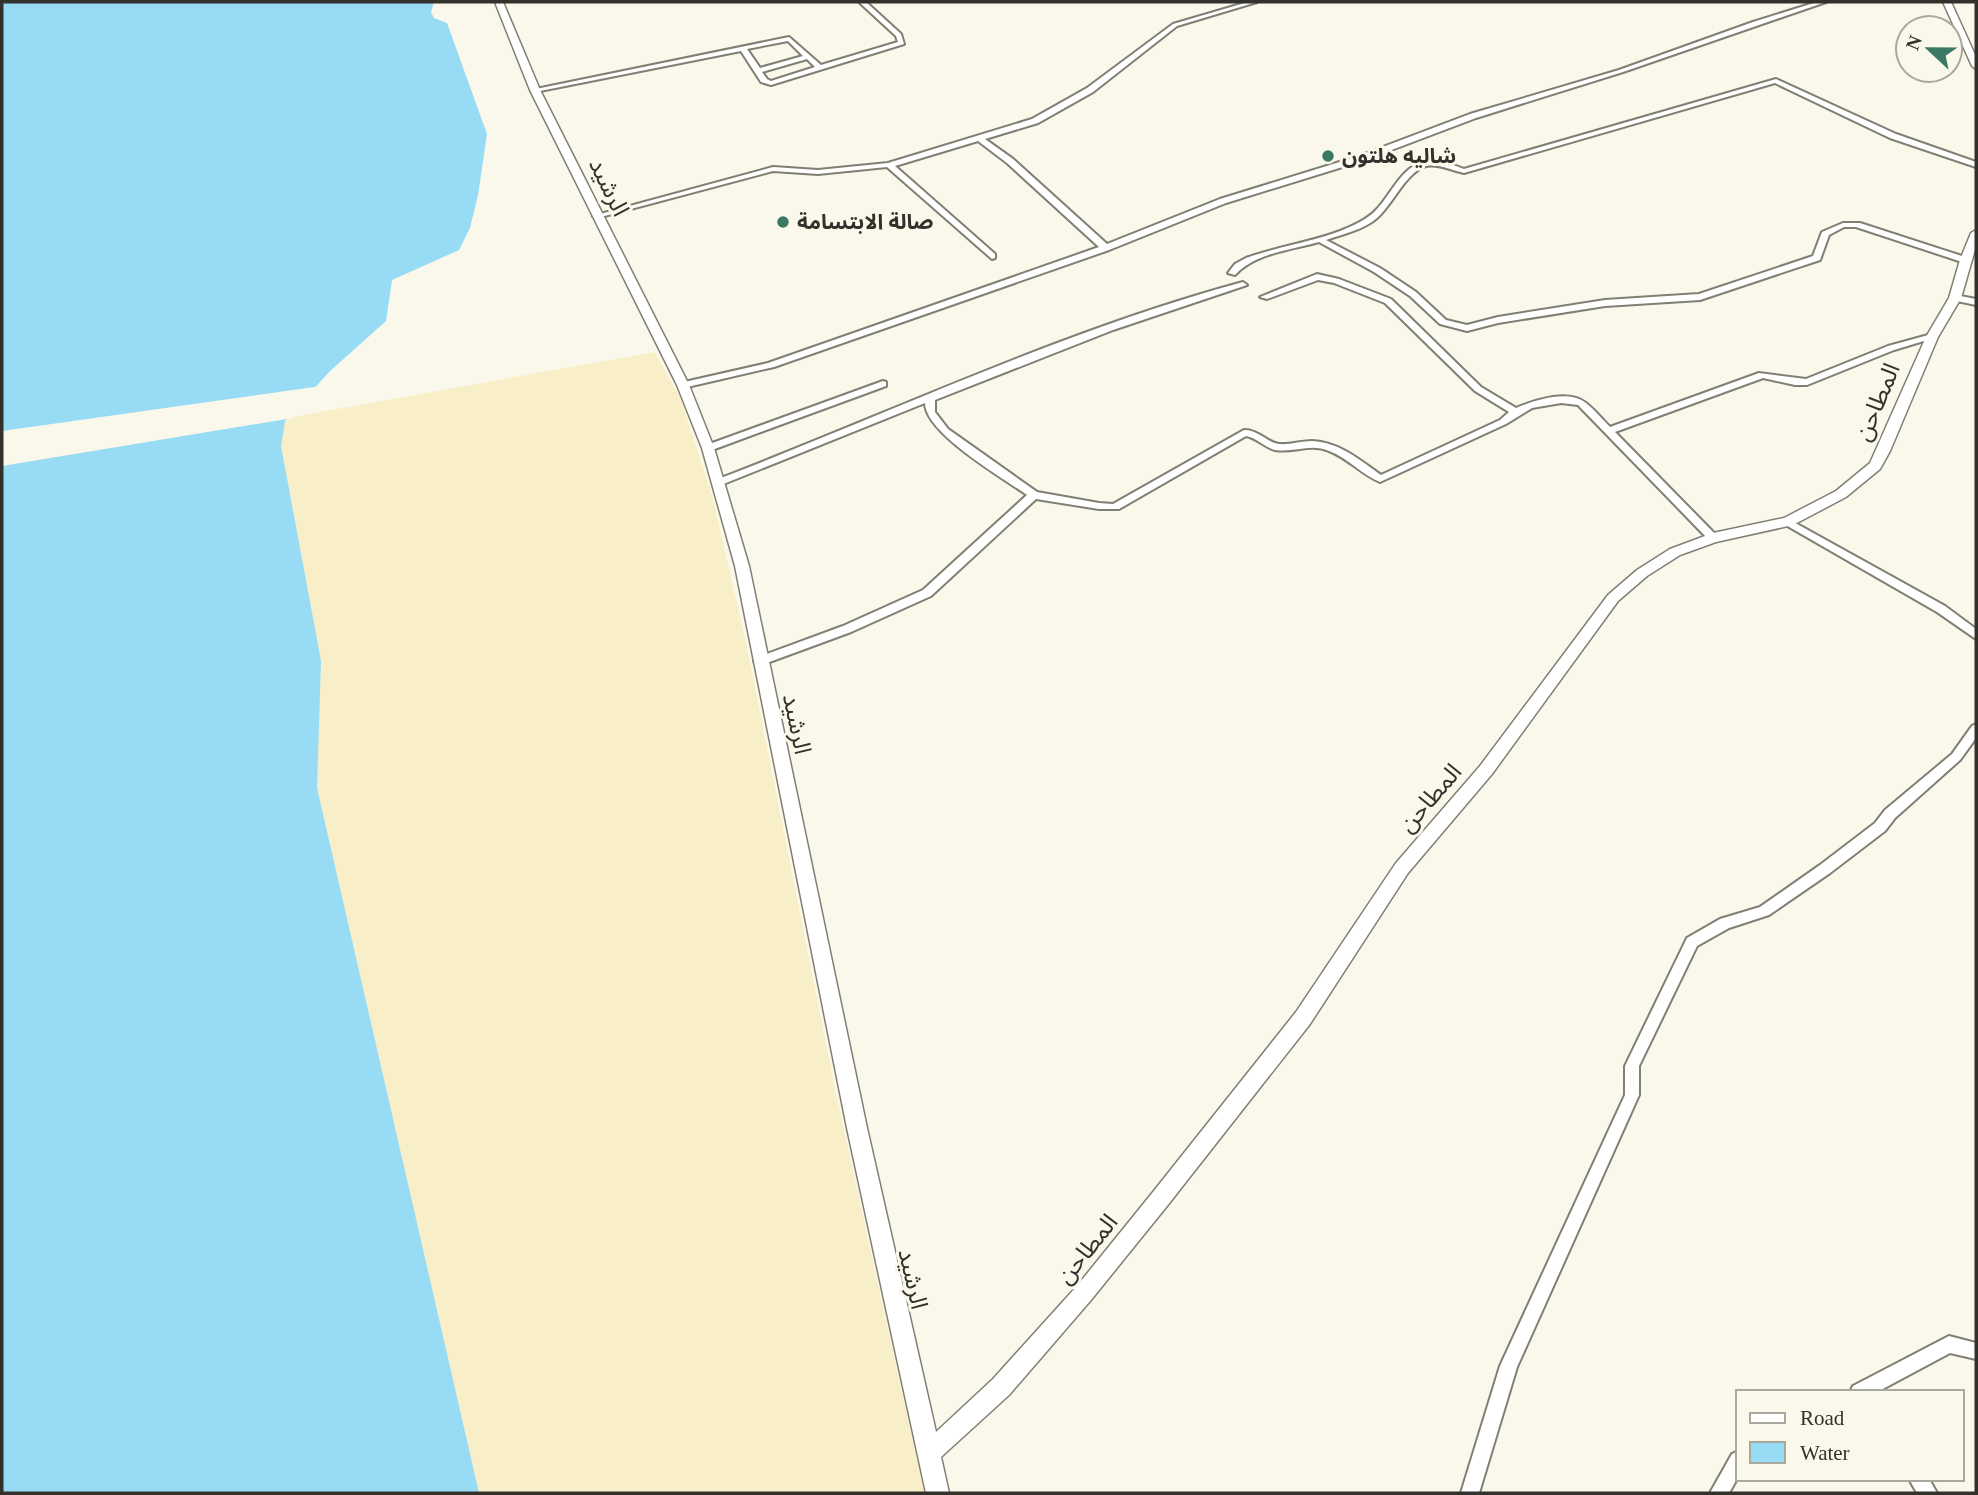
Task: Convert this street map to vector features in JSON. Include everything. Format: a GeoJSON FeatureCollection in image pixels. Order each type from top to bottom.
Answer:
{"type":"FeatureCollection","features":[{"type":"Feature","properties":{"kind":"main road","name":"الرشيد"},"geometry":{"type":"LineString","coordinates":[[499,2],[535,90],[683,385],[708,448],[741,566],[857,1128],[938,1493]]}},
{"type":"Feature","properties":{"kind":"main road"},"geometry":{"type":"LineString","coordinates":[[1947,2],[1976,66]]}},
{"type":"Feature","properties":{"kind":"main road","name":"المطاحن"},"geometry":{"type":"LineString","coordinates":[[929,1453],[1001,1387],[1084,1293],[1160,1199],[1303,1018],[1402,868],[1486,770],[1613,598],[1642,573],[1675,552],[1713,538],[1787,522],[1841,494],[1875,466],[1884,452],[1932,337],[1955,298],[1965,260],[1976,233]]}},
{"type":"Feature","properties":{"kind":"street"},"geometry":{"type":"LineString","coordinates":[[744,50],[765,81],[771,83],[902,43],[900,35],[862,2]]}},
{"type":"Feature","properties":{"kind":"street"},"geometry":{"type":"LineString","coordinates":[[597,216],[773,169],[818,172],[888,165],[1035,121],[1090,90],[1175,26],[1254,2]]}},
{"type":"Feature","properties":{"kind":"street"},"geometry":{"type":"LineString","coordinates":[[683,385],[771,365],[1106,248],[1223,201],[1362,158],[1473,116],[1621,71],[1755,23],[1823,2]]}},
{"type":"Feature","properties":{"kind":"street"},"geometry":{"type":"LineString","coordinates":[[535,90],[744,50],[789,38],[821,69]]}},
{"type":"Feature","properties":{"kind":"street"},"geometry":{"type":"LineString","coordinates":[[758,71],[808,57]]}},
{"type":"Feature","properties":{"kind":"street"},"geometry":{"type":"LineString","coordinates":[[1232,273],[1236,266],[1252,259],[1322,241],[1371,219],[1390,201],[1406,178],[1427,163],[1464,171],[1776,81],[1893,136],[1976,164]]}},
{"type":"Feature","properties":{"kind":"street"},"geometry":{"type":"LineString","coordinates":[[979,138],[1010,161],[1106,248]]}},
{"type":"Feature","properties":{"kind":"street"},"geometry":{"type":"LineString","coordinates":[[888,165],[992,256]]}},
{"type":"Feature","properties":{"kind":"street"},"geometry":{"type":"LineString","coordinates":[[1322,241],[1377,270],[1413,294],[1443,322],[1467,328],[1498,320],[1605,303],[1700,296],[1817,258],[1825,234],[1843,225],[1857,225],[1965,260]]}},
{"type":"Feature","properties":{"kind":"street"},"geometry":{"type":"LineString","coordinates":[[1264,297],[1317,277],[1336,281],[1388,301],[1478,389],[1514,411]]}},
{"type":"Feature","properties":{"kind":"street"},"geometry":{"type":"LineString","coordinates":[[717,483],[1114,327],[1243,285]]}},
{"type":"Feature","properties":{"kind":"street"},"geometry":{"type":"LineString","coordinates":[[1955,298],[1976,302]]}},
{"type":"Feature","properties":{"kind":"street"},"geometry":{"type":"LineString","coordinates":[[1609,431],[1762,375],[1807,382],[1891,348],[1932,337]]}},
{"type":"Feature","properties":{"kind":"street"},"geometry":{"type":"LineString","coordinates":[[708,448],[883,384]]}},
{"type":"Feature","properties":{"kind":"street"},"geometry":{"type":"LineString","coordinates":[[930,400],[930,412],[945,431],[1034,495],[1115,507],[1249,432],[1272,446],[1314,444],[1336,449],[1380,479],[1503,422],[1514,411],[1554,401],[1574,400],[1581,402],[1713,538]]}},
{"type":"Feature","properties":{"kind":"street"},"geometry":{"type":"LineString","coordinates":[[760,661],[847,629],[927,593],[1034,495]]}},
{"type":"Feature","properties":{"kind":"street"},"geometry":{"type":"LineString","coordinates":[[1787,522],[1931,603],[1976,635]]}},
{"type":"Feature","properties":{"kind":"street"},"geometry":{"type":"LineString","coordinates":[[1470,1493],[1509,1366],[1632,1095],[1632,1066],[1692,942],[1725,923],[1764,911],[1825,869],[1880,827],[1890,814],[1956,757],[1976,729]]}},
{"type":"Feature","properties":{"kind":"street"},"geometry":{"type":"LineString","coordinates":[[1863,1390],[1949,1343],[1976,1351]]}},
{"type":"Feature","properties":{"kind":"street"},"geometry":{"type":"LineString","coordinates":[[1719,1493],[1736,1463]]}},
{"type":"Feature","properties":{"kind":"sand"},"geometry":{"type":"Polygon","coordinates":[[[655,352],[681,400],[712,495],[747,647],[835,1089],[924,1493],[358,1493],[270,421],[655,352]]]}},
{"type":"Feature","properties":{"kind":"water"},"geometry":{"type":"Polygon","coordinates":[[[2,2],[434,2],[431,12],[434,18],[447,23],[487,134],[478,195],[470,228],[459,250],[392,280],[386,321],[329,372],[285,421],[281,446],[321,661],[317,788],[479,1493],[2,1493],[2,2]]]}},
{"type":"Feature","properties":{"kind":"pier"},"geometry":{"type":"Polygon","coordinates":[[[321,386],[293,418],[2,466],[2,431],[321,386]]]}},
{"type":"Feature","properties":{"kind":"place","name":"شاليه هلتون"},"geometry":{"type":"Point","coordinates":[1328,156]}},
{"type":"Feature","properties":{"kind":"place","name":"صالة الابتسامة"},"geometry":{"type":"Point","coordinates":[783,222]}}]}
